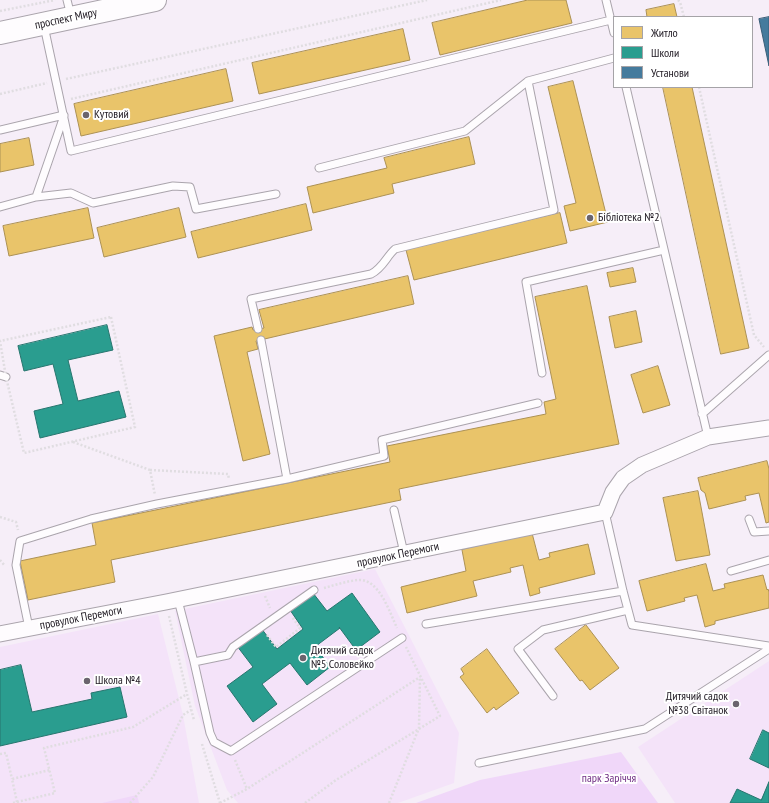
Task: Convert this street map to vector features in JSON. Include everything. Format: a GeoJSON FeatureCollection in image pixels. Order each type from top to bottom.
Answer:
{"type":"FeatureCollection","features":[{"type":"Feature","properties":{"kind":"main road","name":"проспект Миру"},"geometry":{"type":"LineString","coordinates":[[0,33],[44,24],[69,9],[155,0]]}},
{"type":"Feature","properties":{"kind":"street"},"geometry":{"type":"LineString","coordinates":[[605,512],[612,492],[622,478],[642,465],[708,437],[769,428]]}},
{"type":"Feature","properties":{"kind":"street","name":"провулок Перемоги"},"geometry":{"type":"LineString","coordinates":[[0,634],[178,600],[605,512]]}},
{"type":"Feature","properties":{"kind":"lane"},"geometry":{"type":"LineString","coordinates":[[606,0],[613,29]]}},
{"type":"Feature","properties":{"kind":"lane"},"geometry":{"type":"LineString","coordinates":[[44,24],[71,151],[611,20]]}},
{"type":"Feature","properties":{"kind":"lane"},"geometry":{"type":"LineString","coordinates":[[319,168],[465,131],[528,81],[613,58]]}},
{"type":"Feature","properties":{"kind":"lane"},"geometry":{"type":"LineString","coordinates":[[258,329],[252,299],[371,274],[379,270],[388,255],[395,249],[554,210],[528,81]]}},
{"type":"Feature","properties":{"kind":"lane"},"geometry":{"type":"LineString","coordinates":[[626,88],[708,437]]}},
{"type":"Feature","properties":{"kind":"lane"},"geometry":{"type":"LineString","coordinates":[[0,130],[64,115]]}},
{"type":"Feature","properties":{"kind":"lane"},"geometry":{"type":"LineString","coordinates":[[36,197],[64,115]]}},
{"type":"Feature","properties":{"kind":"lane"},"geometry":{"type":"LineString","coordinates":[[0,207],[36,197],[72,193],[93,203],[173,186],[190,187],[196,209],[276,194]]}},
{"type":"Feature","properties":{"kind":"lane"},"geometry":{"type":"LineString","coordinates":[[542,373],[526,282],[664,250]]}},
{"type":"Feature","properties":{"kind":"lane"},"geometry":{"type":"LineString","coordinates":[[261,340],[287,479]]}},
{"type":"Feature","properties":{"kind":"lane"},"geometry":{"type":"LineString","coordinates":[[702,414],[769,355]]}},
{"type":"Feature","properties":{"kind":"lane"},"geometry":{"type":"LineString","coordinates":[[29,628],[16,565],[20,541],[91,519],[158,504],[287,479],[384,456],[382,440],[538,403]]}},
{"type":"Feature","properties":{"kind":"lane"},"geometry":{"type":"LineString","coordinates":[[394,510],[404,553]]}},
{"type":"Feature","properties":{"kind":"lane"},"geometry":{"type":"LineString","coordinates":[[605,512],[622,591],[632,625],[769,646]]}},
{"type":"Feature","properties":{"kind":"lane"},"geometry":{"type":"LineString","coordinates":[[749,519],[754,532],[769,531]]}},
{"type":"Feature","properties":{"kind":"lane"},"geometry":{"type":"LineString","coordinates":[[731,571],[769,560]]}},
{"type":"Feature","properties":{"kind":"lane"},"geometry":{"type":"LineString","coordinates":[[194,662],[228,655],[233,647],[314,590]]}},
{"type":"Feature","properties":{"kind":"lane"},"geometry":{"type":"LineString","coordinates":[[426,624],[622,591]]}},
{"type":"Feature","properties":{"kind":"lane"},"geometry":{"type":"LineString","coordinates":[[178,600],[210,733],[214,742],[231,751],[402,638]]}},
{"type":"Feature","properties":{"kind":"lane"},"geometry":{"type":"LineString","coordinates":[[554,696],[518,649],[543,630],[628,610]]}},
{"type":"Feature","properties":{"kind":"lane"},"geometry":{"type":"LineString","coordinates":[[479,763],[645,729],[769,649]]}},
{"type":"Feature","properties":{"kind":"path"},"geometry":{"type":"LineString","coordinates":[[0,11],[55,0]]}},
{"type":"Feature","properties":{"kind":"path"},"geometry":{"type":"LineString","coordinates":[[0,94],[426,0]]}},
{"type":"Feature","properties":{"kind":"path"},"geometry":{"type":"LineString","coordinates":[[60,102],[501,0]]}},
{"type":"Feature","properties":{"kind":"path"},"geometry":{"type":"LineString","coordinates":[[678,0],[680,2],[684,16]]}},
{"type":"Feature","properties":{"kind":"path"},"geometry":{"type":"LineString","coordinates":[[699,88],[754,335],[764,348]]}},
{"type":"Feature","properties":{"kind":"path"},"geometry":{"type":"LineString","coordinates":[[111,317],[135,427],[24,453],[3,376],[0,341],[111,317]]}},
{"type":"Feature","properties":{"kind":"path"},"geometry":{"type":"LineString","coordinates":[[73,442],[150,470],[228,474],[232,489]]}},
{"type":"Feature","properties":{"kind":"path"},"geometry":{"type":"LineString","coordinates":[[150,470],[158,504]]}},
{"type":"Feature","properties":{"kind":"path"},"geometry":{"type":"LineString","coordinates":[[0,517],[16,522],[18,530]]}},
{"type":"Feature","properties":{"kind":"path"},"geometry":{"type":"LineString","coordinates":[[0,560],[5,567]]}},
{"type":"Feature","properties":{"kind":"path"},"geometry":{"type":"LineString","coordinates":[[305,803],[336,780],[440,716],[379,591],[368,582],[359,580],[314,590]]}},
{"type":"Feature","properties":{"kind":"path"},"geometry":{"type":"LineString","coordinates":[[259,583],[275,617]]}},
{"type":"Feature","properties":{"kind":"path"},"geometry":{"type":"LineString","coordinates":[[261,626],[276,646],[300,628],[286,610]]}},
{"type":"Feature","properties":{"kind":"path"},"geometry":{"type":"LineString","coordinates":[[390,803],[419,728],[420,677]]}},
{"type":"Feature","properties":{"kind":"path"},"geometry":{"type":"LineString","coordinates":[[220,803],[247,789],[420,677]]}},
{"type":"Feature","properties":{"kind":"path"},"geometry":{"type":"LineString","coordinates":[[13,803],[55,793],[44,748],[133,728],[187,694]]}},
{"type":"Feature","properties":{"kind":"path"},"geometry":{"type":"LineString","coordinates":[[130,803],[153,777],[183,716],[192,710]]}},
{"type":"Feature","properties":{"kind":"path"},"geometry":{"type":"LineString","coordinates":[[231,751],[247,789]]}},
{"type":"Feature","properties":{"kind":"path"},"geometry":{"type":"LineString","coordinates":[[0,754],[6,753],[17,802]]}},
{"type":"Feature","properties":{"kind":"path"},"geometry":{"type":"LineString","coordinates":[[12,779],[50,770]]}},
{"type":"Feature","properties":{"kind":"shaded area","name":"Дитячий садок №5 Соловейко"},"geometry":{"type":"Polygon","coordinates":[[[375,569],[459,733],[454,783],[398,803],[238,803],[227,790],[195,706],[175,611],[375,569]]]}},
{"type":"Feature","properties":{"kind":"shaded area","name":"Школа №4"},"geometry":{"type":"Polygon","coordinates":[[[158,614],[183,715],[199,803],[0,803],[0,647],[158,614]]]}},
{"type":"Feature","properties":{"kind":"shaded area","name":"Дитячий садок №38 Світанок"},"geometry":{"type":"Polygon","coordinates":[[[769,661],[769,803],[675,803],[638,747],[769,661]]]}},
{"type":"Feature","properties":{"kind":"green space","name":"парк Заріччя"},"geometry":{"type":"Polygon","coordinates":[[[621,752],[658,803],[416,803],[480,780],[621,752]]]}},
{"type":"Feature","properties":{"kind":"green space"},"geometry":{"type":"Polygon","coordinates":[[[137,795],[139,803],[102,803],[137,795]]]}},
{"type":"Feature","properties":{"kind":"building: Житло"},"geometry":{"type":"Polygon","coordinates":[[[528,0],[566,0],[572,23],[440,55],[432,23],[528,0]]]}},
{"type":"Feature","properties":{"kind":"building: Житло"},"geometry":{"type":"Polygon","coordinates":[[[674,4],[677,16],[647,16],[646,10],[674,4]]]}},
{"type":"Feature","properties":{"kind":"building: Житло"},"geometry":{"type":"Polygon","coordinates":[[[403,29],[410,60],[259,94],[252,63],[403,29]]]}},
{"type":"Feature","properties":{"kind":"building: Житло"},"geometry":{"type":"Polygon","coordinates":[[[226,69],[233,101],[81,136],[74,104],[226,69]]]}},
{"type":"Feature","properties":{"kind":"building: Житло"},"geometry":{"type":"Polygon","coordinates":[[[573,81],[608,222],[570,231],[564,206],[576,203],[548,87],[573,81]]]}},
{"type":"Feature","properties":{"kind":"building: Житло"},"geometry":{"type":"Polygon","coordinates":[[[663,88],[692,88],[749,348],[721,354],[663,88]]]}},
{"type":"Feature","properties":{"kind":"building: Житло"},"geometry":{"type":"Polygon","coordinates":[[[469,137],[475,164],[392,184],[394,193],[313,213],[307,187],[387,168],[384,158],[469,137]]]}},
{"type":"Feature","properties":{"kind":"building: Житло"},"geometry":{"type":"Polygon","coordinates":[[[29,138],[34,165],[0,172],[0,144],[29,138]]]}},
{"type":"Feature","properties":{"kind":"building: Житло"},"geometry":{"type":"Polygon","coordinates":[[[306,204],[312,230],[198,258],[191,232],[306,204]]]}},
{"type":"Feature","properties":{"kind":"building: Житло"},"geometry":{"type":"Polygon","coordinates":[[[88,208],[94,238],[9,256],[3,226],[88,208]]]}},
{"type":"Feature","properties":{"kind":"building: Житло"},"geometry":{"type":"Polygon","coordinates":[[[179,208],[186,237],[104,257],[97,228],[179,208]]]}},
{"type":"Feature","properties":{"kind":"building: Житло"},"geometry":{"type":"Polygon","coordinates":[[[560,213],[567,243],[414,280],[406,250],[560,213]]]}},
{"type":"Feature","properties":{"kind":"building: Житло"},"geometry":{"type":"Polygon","coordinates":[[[633,268],[636,282],[610,287],[607,273],[633,268]]]}},
{"type":"Feature","properties":{"kind":"building: Житло"},"geometry":{"type":"Polygon","coordinates":[[[408,276],[414,304],[256,341],[258,349],[247,352],[270,454],[243,461],[214,336],[252,327],[253,330],[264,328],[259,310],[408,276]]]}},
{"type":"Feature","properties":{"kind":"building: Житло"},"geometry":{"type":"Polygon","coordinates":[[[587,286],[619,444],[399,489],[401,500],[111,560],[115,582],[28,600],[20,561],[96,545],[92,523],[390,462],[387,446],[546,414],[544,402],[556,399],[535,297],[587,286]]]}},
{"type":"Feature","properties":{"kind":"building: Житло"},"geometry":{"type":"Polygon","coordinates":[[[636,311],[642,342],[615,348],[609,317],[636,311]]]}},
{"type":"Feature","properties":{"kind":"building: Житло"},"geometry":{"type":"Polygon","coordinates":[[[658,366],[670,405],[643,413],[631,375],[658,366]]]}},
{"type":"Feature","properties":{"kind":"building: Житло"},"geometry":{"type":"Polygon","coordinates":[[[767,461],[769,469],[769,522],[766,523],[759,493],[745,496],[746,500],[709,509],[705,493],[701,490],[698,478],[767,461]]]}},
{"type":"Feature","properties":{"kind":"building: Житло"},"geometry":{"type":"Polygon","coordinates":[[[698,491],[710,555],[676,561],[663,498],[698,491]]]}},
{"type":"Feature","properties":{"kind":"building: Житло"},"geometry":{"type":"Polygon","coordinates":[[[532,533],[539,560],[550,557],[549,553],[588,544],[595,574],[539,588],[540,593],[530,596],[523,565],[510,568],[511,572],[473,581],[477,596],[407,613],[401,587],[466,571],[462,550],[532,533]]]}},
{"type":"Feature","properties":{"kind":"building: Житло"},"geometry":{"type":"Polygon","coordinates":[[[706,564],[713,591],[725,588],[724,584],[763,575],[767,590],[768,589],[769,592],[769,608],[715,621],[715,624],[705,627],[697,595],[684,598],[685,601],[647,611],[639,581],[706,564]]]}},
{"type":"Feature","properties":{"kind":"building: Житло"},"geometry":{"type":"Polygon","coordinates":[[[586,625],[619,668],[590,690],[582,680],[580,681],[555,649],[586,625]]]}},
{"type":"Feature","properties":{"kind":"building: Житло"},"geometry":{"type":"Polygon","coordinates":[[[487,649],[519,693],[496,710],[494,707],[487,713],[460,677],[464,674],[461,669],[487,649]]]}},
{"type":"Feature","properties":{"kind":"building: Школи"},"geometry":{"type":"Polygon","coordinates":[[[107,325],[113,350],[68,360],[78,401],[119,391],[126,417],[40,438],[34,411],[63,404],[53,364],[24,371],[18,346],[107,325]]]}},
{"type":"Feature","properties":{"kind":"building: Школи"},"geometry":{"type":"Polygon","coordinates":[[[313,593],[327,611],[352,593],[380,632],[356,650],[340,628],[316,646],[314,645],[330,667],[307,685],[290,663],[262,684],[277,704],[253,722],[227,686],[253,667],[237,646],[261,628],[277,649],[303,629],[290,610],[313,593]]]}},
{"type":"Feature","properties":{"kind":"building: Школи"},"geometry":{"type":"Polygon","coordinates":[[[21,665],[32,712],[92,699],[91,693],[120,687],[127,717],[0,746],[0,670],[21,665]]]}},
{"type":"Feature","properties":{"kind":"building: Школи"},"geometry":{"type":"Polygon","coordinates":[[[763,730],[769,733],[769,768],[750,759],[763,730]]]}},
{"type":"Feature","properties":{"kind":"building: Школи"},"geometry":{"type":"Polygon","coordinates":[[[769,782],[769,803],[730,803],[737,789],[761,800],[769,782]]]}},
{"type":"Feature","properties":{"kind":"building: Установи"},"geometry":{"type":"Polygon","coordinates":[[[769,17],[769,66],[759,19],[769,17]]]}},
{"type":"Feature","properties":{"kind":"place","name":"Кутовий"},"geometry":{"type":"Point","coordinates":[86,115]}},
{"type":"Feature","properties":{"kind":"place","name":"Бібліотека №2"},"geometry":{"type":"Point","coordinates":[590,218]}},
{"type":"Feature","properties":{"kind":"place","name":"Дитячий садок №5 Соловейко"},"geometry":{"type":"Point","coordinates":[303,658]}},
{"type":"Feature","properties":{"kind":"place","name":"Школа №4"},"geometry":{"type":"Point","coordinates":[87,681]}},
{"type":"Feature","properties":{"kind":"place","name":"Дитячий садок №38 Світанок"},"geometry":{"type":"Point","coordinates":[736,704]}}]}
